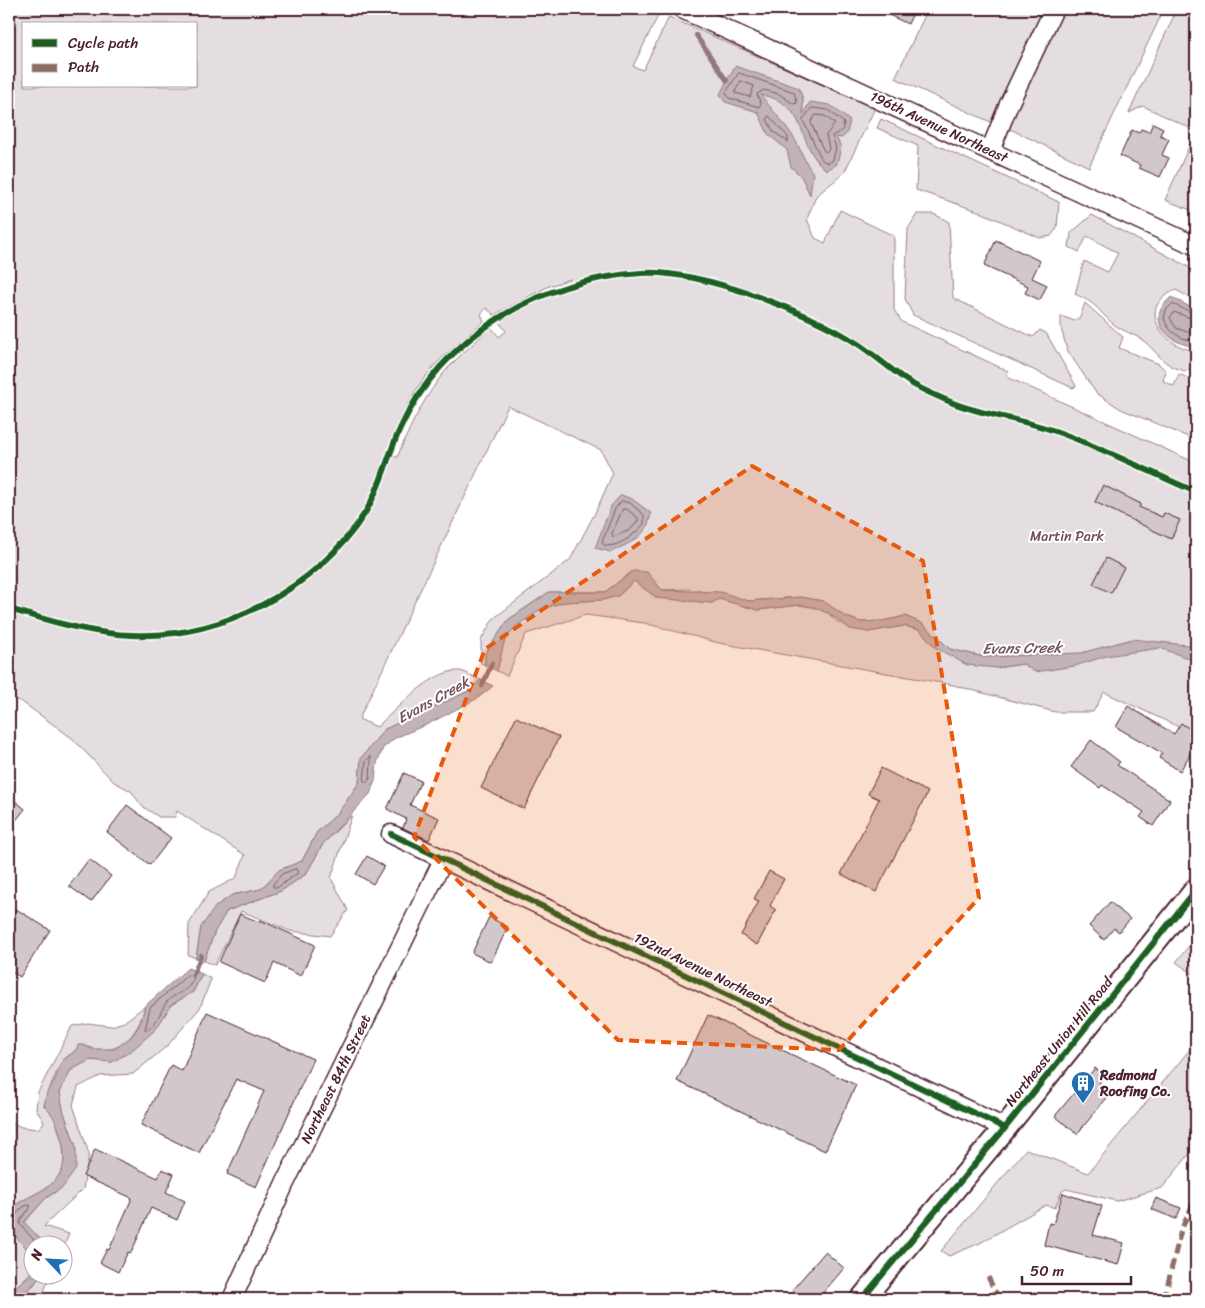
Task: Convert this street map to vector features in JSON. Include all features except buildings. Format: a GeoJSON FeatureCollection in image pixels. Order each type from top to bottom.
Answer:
{"type":"FeatureCollection","features":[{"type":"Feature","properties":{"kind":"main road","name":"Northeast Union Hill Road"},"geometry":{"type":"LineString","coordinates":[[862,1299],[1005,1128],[1196,890]]}},
{"type":"Feature","properties":{"kind":"street","name":"196th Avenue Northeast"},"geometry":{"type":"LineString","coordinates":[[682,9],[1196,246]]}},
{"type":"Feature","properties":{"kind":"street"},"geometry":{"type":"LineString","coordinates":[[990,151],[1009,104],[1054,9]]}},
{"type":"Feature","properties":{"kind":"street","name":"192nd Avenue Northeast"},"geometry":{"type":"LineString","coordinates":[[391,834],[1005,1128]]}},
{"type":"Feature","properties":{"kind":"street","name":"Northeast 84th Street"},"geometry":{"type":"LineString","coordinates":[[232,1299],[286,1183],[443,860]]}},
{"type":"Feature","properties":{"kind":"highlighted area"},"geometry":{"type":"Polygon","coordinates":[[[752,466],[923,561],[979,898],[839,1050],[618,1040],[414,837],[485,649],[752,466]]]}},
{"type":"Feature","properties":{"kind":"green space","name":"Martin Park"},"geometry":{"type":"Polygon","coordinates":[[[9,9],[655,9],[658,16],[633,66],[643,70],[669,17],[875,108],[844,173],[816,196],[807,219],[815,238],[825,243],[840,210],[894,236],[894,310],[902,322],[1008,371],[1007,377],[1196,463],[1196,735],[1104,692],[1093,712],[1055,712],[953,685],[719,643],[644,623],[586,615],[526,634],[507,676],[497,671],[504,642],[515,627],[541,609],[564,602],[602,600],[618,596],[634,581],[657,598],[712,603],[719,599],[758,610],[800,605],[813,607],[828,613],[837,622],[868,632],[904,626],[920,630],[936,648],[996,668],[1023,664],[1039,655],[984,657],[950,649],[923,624],[905,616],[883,621],[860,622],[845,616],[823,601],[801,597],[747,601],[690,589],[661,590],[654,582],[633,571],[605,592],[549,592],[508,620],[485,654],[485,665],[481,663],[481,640],[493,619],[570,560],[595,513],[613,473],[601,450],[508,406],[359,719],[377,727],[426,683],[449,672],[461,671],[481,680],[467,692],[385,729],[361,758],[359,783],[338,813],[317,832],[302,861],[279,870],[261,889],[232,895],[201,927],[196,958],[188,955],[189,924],[209,892],[236,878],[245,855],[177,811],[175,817],[159,817],[142,806],[131,791],[114,782],[72,738],[22,702],[9,697],[9,9]],[[570,279],[547,287],[494,315],[486,308],[481,314],[484,321],[442,358],[420,384],[406,408],[388,451],[397,458],[410,427],[439,379],[491,327],[499,337],[506,331],[499,322],[547,296],[564,291],[570,279]]]}},
{"type":"Feature","properties":{"kind":"green space"},"geometry":{"type":"Polygon","coordinates":[[[928,9],[1048,9],[995,124],[895,78],[928,9]]]}},
{"type":"Feature","properties":{"kind":"green space"},"geometry":{"type":"Polygon","coordinates":[[[1062,9],[1164,9],[1089,167],[1008,128],[1062,9]]]}},
{"type":"Feature","properties":{"kind":"green space"},"geometry":{"type":"Polygon","coordinates":[[[1177,9],[1196,9],[1196,212],[1165,200],[1191,142],[1190,128],[1143,106],[1129,113],[1177,9]]]}},
{"type":"Feature","properties":{"kind":"green space"},"geometry":{"type":"Polygon","coordinates":[[[881,119],[1059,202],[1057,228],[1051,236],[1040,238],[978,211],[916,190],[918,146],[877,128],[881,119]]]}},
{"type":"Feature","properties":{"kind":"green space"},"geometry":{"type":"Polygon","coordinates":[[[917,214],[934,214],[949,222],[953,298],[1033,337],[1040,330],[1046,333],[1076,386],[1073,388],[913,315],[905,299],[908,229],[917,214]]]}},
{"type":"Feature","properties":{"kind":"green space"},"geometry":{"type":"Polygon","coordinates":[[[1092,215],[1196,271],[1196,301],[1176,290],[1163,297],[1157,306],[1155,316],[1164,334],[1173,342],[1184,348],[1196,351],[1196,366],[1192,366],[1187,371],[1166,363],[1141,339],[1114,325],[1092,303],[1075,294],[1084,261],[1108,272],[1118,253],[1087,236],[1079,252],[1069,247],[1071,233],[1092,215]]]}},
{"type":"Feature","properties":{"kind":"green space"},"geometry":{"type":"Polygon","coordinates":[[[1085,303],[1123,337],[1119,348],[1159,364],[1166,371],[1163,381],[1174,386],[1179,374],[1196,382],[1196,428],[1193,439],[1121,409],[1096,393],[1067,350],[1061,328],[1061,316],[1075,321],[1080,317],[1085,303]]]}},
{"type":"Feature","properties":{"kind":"green space"},"geometry":{"type":"Polygon","coordinates":[[[352,815],[331,878],[348,910],[330,936],[290,931],[241,911],[215,965],[204,961],[215,931],[227,911],[281,891],[306,874],[323,844],[352,815]]]}},
{"type":"Feature","properties":{"kind":"green space"},"geometry":{"type":"Polygon","coordinates":[[[1196,937],[1196,976],[1176,962],[1196,937]]]}},
{"type":"Feature","properties":{"kind":"green space"},"geometry":{"type":"Polygon","coordinates":[[[202,974],[211,979],[200,1008],[167,1046],[133,1074],[100,1076],[78,1087],[73,1105],[89,1154],[83,1189],[44,1226],[69,1234],[68,1236],[37,1236],[24,1223],[46,1198],[63,1187],[76,1147],[63,1110],[60,1092],[71,1070],[90,1060],[112,1062],[156,1029],[171,1005],[193,992],[202,974]]]}},
{"type":"Feature","properties":{"kind":"green space"},"geometry":{"type":"Polygon","coordinates":[[[145,1006],[137,1027],[124,1043],[106,1050],[83,1045],[63,1060],[58,1069],[44,1106],[54,1115],[63,1145],[64,1165],[55,1183],[17,1204],[11,1230],[22,1243],[22,1281],[9,1292],[9,1121],[21,1127],[38,1129],[44,1122],[36,1109],[38,1092],[72,1026],[88,1023],[111,1026],[124,1022],[145,1006]]]}},
{"type":"Feature","properties":{"kind":"green space"},"geometry":{"type":"Polygon","coordinates":[[[1196,1042],[1196,1146],[1162,1188],[1117,1201],[1066,1189],[1062,1191],[1055,1208],[1046,1205],[980,1243],[949,1256],[941,1251],[1026,1149],[1088,1173],[1196,1042]]]}},
{"type":"Feature","properties":{"kind":"green space"},"geometry":{"type":"Polygon","coordinates":[[[33,1286],[46,1286],[41,1299],[16,1299],[33,1286]]]}},
{"type":"Feature","properties":{"kind":"water"},"geometry":{"type":"Polygon","coordinates":[[[735,66],[799,88],[803,99],[803,114],[810,102],[830,105],[850,121],[847,133],[842,138],[836,137],[841,147],[837,164],[827,170],[817,161],[810,150],[801,127],[788,107],[777,100],[761,95],[792,135],[813,173],[810,195],[801,176],[791,167],[787,150],[768,134],[758,112],[725,102],[720,94],[735,66]]]}},
{"type":"Feature","properties":{"kind":"water"},"geometry":{"type":"Polygon","coordinates":[[[1171,297],[1196,310],[1196,346],[1178,342],[1162,329],[1159,314],[1171,297]]]}},
{"type":"Feature","properties":{"kind":"water"},"geometry":{"type":"Polygon","coordinates":[[[621,495],[632,499],[651,513],[646,528],[637,538],[611,552],[595,548],[611,506],[621,495]]]}},
{"type":"Feature","properties":{"kind":"water"},"geometry":{"type":"Polygon","coordinates":[[[633,571],[647,572],[662,590],[721,592],[749,601],[801,597],[823,601],[845,616],[860,622],[883,621],[905,616],[923,624],[950,649],[984,657],[1081,653],[1132,639],[1196,646],[1196,661],[1160,648],[1106,656],[1075,666],[1035,672],[1023,664],[996,668],[967,665],[936,648],[920,630],[904,626],[868,632],[850,629],[828,613],[813,607],[799,605],[758,610],[719,599],[712,603],[657,598],[634,581],[618,596],[602,600],[564,602],[541,609],[515,627],[504,642],[497,671],[485,665],[485,654],[508,620],[549,592],[605,592],[633,571]]]}},
{"type":"Feature","properties":{"kind":"water"},"geometry":{"type":"Polygon","coordinates":[[[481,680],[493,686],[478,698],[430,723],[395,738],[383,748],[377,763],[375,781],[370,794],[323,844],[306,874],[281,891],[227,911],[215,931],[204,961],[196,958],[201,927],[216,906],[232,895],[261,889],[279,870],[302,861],[317,832],[338,813],[359,783],[361,758],[385,729],[467,692],[481,680]]]}},
{"type":"Feature","properties":{"kind":"water"},"geometry":{"type":"Polygon","coordinates":[[[188,968],[202,974],[193,992],[171,1005],[156,1029],[130,1052],[112,1062],[90,1060],[71,1070],[60,1092],[63,1110],[76,1147],[76,1169],[63,1187],[46,1198],[24,1222],[37,1236],[22,1236],[22,1243],[10,1225],[9,1218],[13,1209],[53,1182],[61,1172],[64,1158],[61,1138],[55,1120],[44,1106],[47,1092],[54,1082],[62,1061],[76,1050],[78,1045],[92,1049],[115,1049],[133,1035],[141,1022],[145,1006],[188,968]]]}},
{"type":"Feature","properties":{"kind":"water"},"geometry":{"type":"Polygon","coordinates":[[[22,1281],[22,1286],[32,1286],[18,1297],[9,1299],[9,1292],[22,1281]]]}},
{"type":"Feature","properties":{"kind":"waterway"},"geometry":{"type":"LineString","coordinates":[[696,35],[727,81]]}},
{"type":"Feature","properties":{"kind":"waterway","name":"Evans Creek"},"geometry":{"type":"LineString","coordinates":[[482,686],[492,663]]}},
{"type":"Feature","properties":{"kind":"waterway","name":"Evans Creek"},"geometry":{"type":"LineString","coordinates":[[193,975],[201,955]]}},
{"type":"Feature","properties":{"kind":"marked path"},"geometry":{"type":"LineString","coordinates":[[1164,1299],[1181,1230],[1196,1198]]}},
{"type":"Feature","properties":{"kind":"marked path"},"geometry":{"type":"LineString","coordinates":[[988,1277],[999,1299]]}},
{"type":"Feature","properties":{"kind":"cycle path"},"geometry":{"type":"LineString","coordinates":[[9,609],[85,629],[132,635],[166,634],[199,628],[232,618],[264,604],[293,586],[321,565],[345,540],[371,503],[400,429],[419,396],[441,366],[468,340],[498,318],[531,301],[566,287],[603,278],[641,273],[692,278],[722,285],[783,306],[812,319],[858,344],[909,382],[936,396],[966,407],[1055,431],[1108,452],[1196,492]]}},
{"type":"Feature","properties":{"kind":"cycle path"},"geometry":{"type":"LineString","coordinates":[[391,834],[1005,1128]]}},
{"type":"Feature","properties":{"kind":"cycle path"},"geometry":{"type":"LineString","coordinates":[[862,1299],[1005,1128],[1196,890]]}},
{"type":"Feature","properties":{"kind":"place","name":"Redmond Roofing Co."},"geometry":{"type":"Point","coordinates":[1083,1104]}}]}
